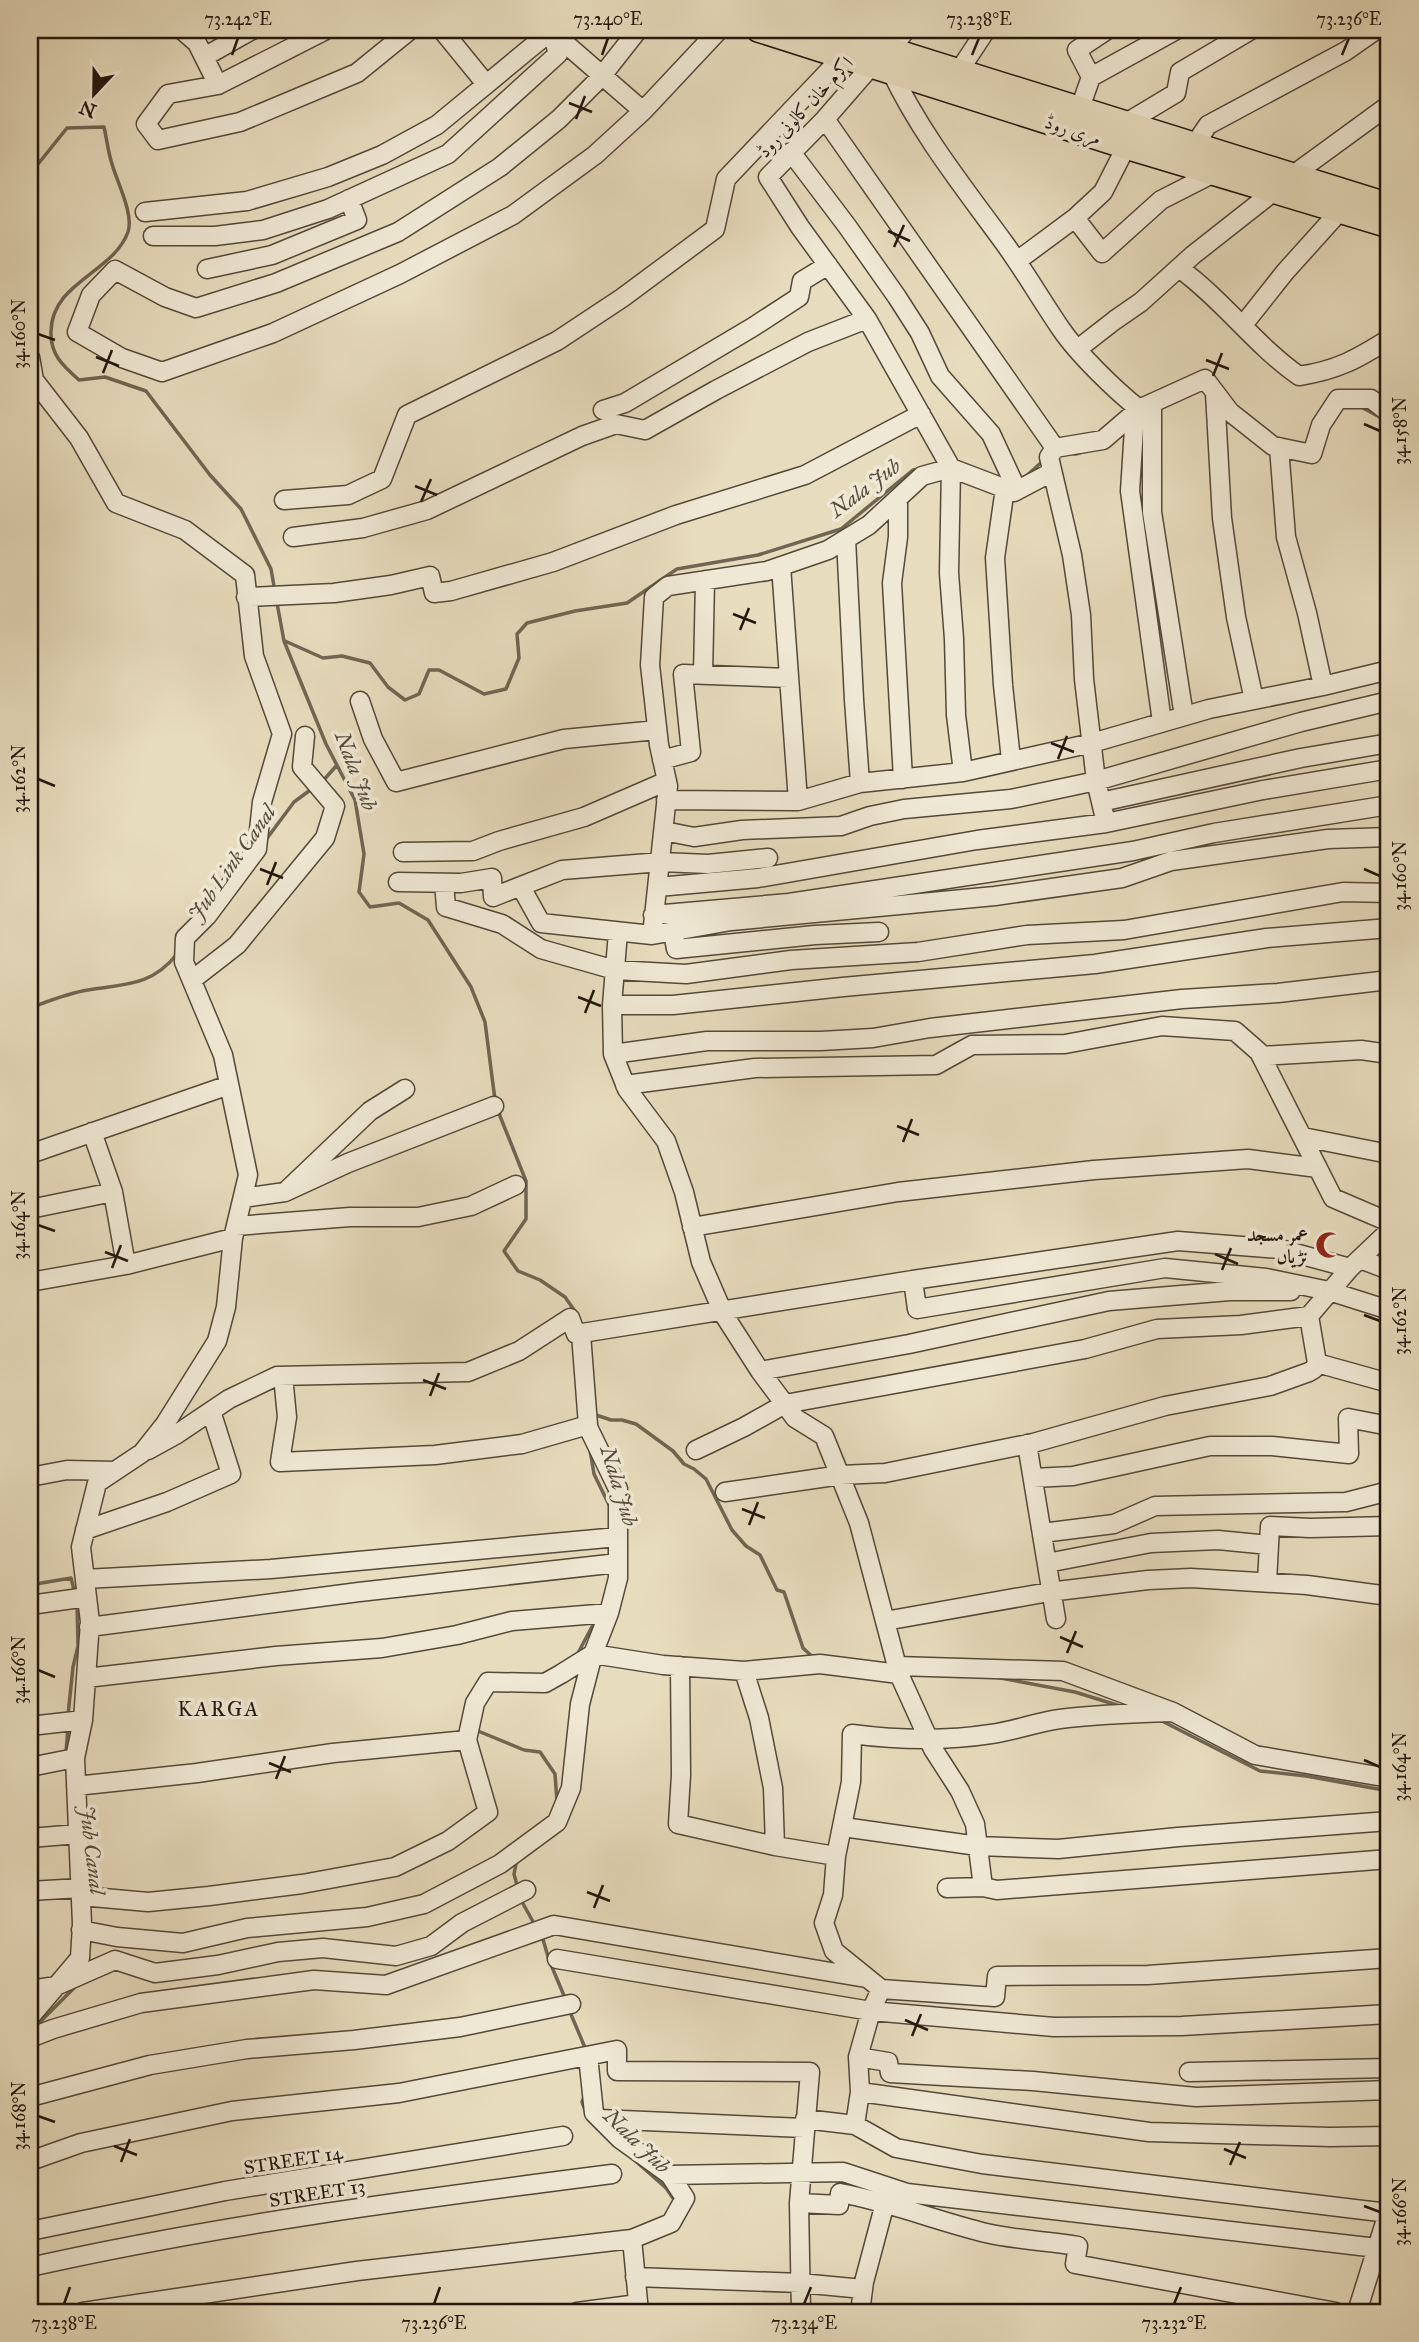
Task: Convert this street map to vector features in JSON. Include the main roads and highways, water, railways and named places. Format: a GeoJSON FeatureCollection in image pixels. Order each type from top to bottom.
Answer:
{"type":"FeatureCollection","features":[{"type":"Feature","properties":{"kind":"main road","name":"مری روڈ"},"geometry":{"type":"LineString","coordinates":[[758,30],[841,38],[884,62],[1090,119],[1126,123],[1293,175],[1385,198]]}},
{"type":"Feature","properties":{"kind":"main road","name":"مری روڈ"},"geometry":{"type":"LineString","coordinates":[[884,62],[960,71],[1090,119],[1126,147],[1389,226]]}},
{"type":"Feature","properties":{"kind":"waterway","name":"Nala Jub"},"geometry":{"type":"LineString","coordinates":[[30,174],[67,128],[104,127],[111,159],[127,207],[128,232],[110,258],[61,301],[54,314],[51,331],[55,353],[79,380],[105,377],[146,391],[210,475],[241,509],[271,569],[275,592]]}},
{"type":"Feature","properties":{"kind":"waterway","name":"Nala Jub"},"geometry":{"type":"LineString","coordinates":[[1361,407],[1389,422]]}},
{"type":"Feature","properties":{"kind":"waterway","name":"Nala Jub"},"geometry":{"type":"LineString","coordinates":[[1069,453],[1085,451]]}},
{"type":"Feature","properties":{"kind":"waterway","name":"Nala Jub"},"geometry":{"type":"LineString","coordinates":[[1024,478],[1044,460]]}},
{"type":"Feature","properties":{"kind":"waterway","name":"Nala Jub"},"geometry":{"type":"LineString","coordinates":[[285,641],[323,658],[342,656],[370,663],[388,687],[405,700],[419,694],[429,670],[439,670],[484,694],[506,689],[519,658],[517,634],[527,623],[575,611],[627,603],[677,569],[758,555],[841,529],[913,470],[920,469]]}},
{"type":"Feature","properties":{"kind":"waterway","name":"Nala Jub"},"geometry":{"type":"LineString","coordinates":[[277,603],[284,641],[326,744],[355,800],[364,854],[359,892],[370,907],[399,903],[428,920],[471,987],[485,1022],[495,1100]]}},
{"type":"Feature","properties":{"kind":"waterway","name":"Jub Link Canal"},"geometry":{"type":"LineString","coordinates":[[322,782],[337,765]]}},
{"type":"Feature","properties":{"kind":"waterway","name":"Jub Link Canal"},"geometry":{"type":"LineString","coordinates":[[265,841],[294,802],[313,788]]}},
{"type":"Feature","properties":{"kind":"waterway","name":"Jub Link Canal"},"geometry":{"type":"LineString","coordinates":[[30,1008],[73,993],[148,978],[177,954]]}},
{"type":"Feature","properties":{"kind":"waterway","name":"Nala Jub"},"geometry":{"type":"LineString","coordinates":[[498,1111],[526,1181],[526,1219],[504,1251],[518,1271],[540,1280],[565,1297],[577,1314]]}},
{"type":"Feature","properties":{"kind":"waterway"},"geometry":{"type":"LineString","coordinates":[[593,1414],[636,1424],[706,1479],[732,1530],[746,1546],[760,1555],[777,1590],[784,1592],[803,1648],[815,1659]]}},
{"type":"Feature","properties":{"kind":"waterway","name":"Nala Jub"},"geometry":{"type":"LineString","coordinates":[[590,1450],[594,1474],[612,1511]]}},
{"type":"Feature","properties":{"kind":"waterway","name":"Jub Canal"},"geometry":{"type":"LineString","coordinates":[[30,1585],[71,1578],[75,1594]]}},
{"type":"Feature","properties":{"kind":"waterway","name":"Jub Canal"},"geometry":{"type":"LineString","coordinates":[[68,1715],[78,1646],[77,1604]]}},
{"type":"Feature","properties":{"kind":"waterway","name":"Nala Jub"},"geometry":{"type":"LineString","coordinates":[[577,1655],[595,1621]]}},
{"type":"Feature","properties":{"kind":"waterway"},"geometry":{"type":"LineString","coordinates":[[995,1677],[1075,1692],[1120,1706]]}},
{"type":"Feature","properties":{"kind":"waterway"},"geometry":{"type":"LineString","coordinates":[[1160,1720],[1260,1771],[1306,1776],[1389,1791]]}},
{"type":"Feature","properties":{"kind":"waterway","name":"Jub Canal"},"geometry":{"type":"LineString","coordinates":[[66,1753],[68,1726]]}},
{"type":"Feature","properties":{"kind":"waterway","name":"Nala Jub"},"geometry":{"type":"LineString","coordinates":[[477,1727],[478,1731],[524,1750],[540,1752],[555,1774],[557,1802]]}},
{"type":"Feature","properties":{"kind":"waterway","name":"Nala Jub"},"geometry":{"type":"LineString","coordinates":[[517,1859],[514,1874],[518,1889]]}},
{"type":"Feature","properties":{"kind":"waterway","name":"Nala Jub"},"geometry":{"type":"LineString","coordinates":[[521,1900],[536,1927]]}},
{"type":"Feature","properties":{"kind":"waterway","name":"Nala Jub"},"geometry":{"type":"LineString","coordinates":[[542,1936],[565,1998]]}},
{"type":"Feature","properties":{"kind":"waterway","name":"Jub Canal"},"geometry":{"type":"LineString","coordinates":[[30,2028],[34,2028],[76,1986]]}},
{"type":"Feature","properties":{"kind":"waterway","name":"Nala Jub"},"geometry":{"type":"LineString","coordinates":[[570,2012],[586,2050]]}},
{"type":"Feature","properties":{"kind":"waterway","name":"Nala Jub"},"geometry":{"type":"LineString","coordinates":[[585,2094],[582,2102],[586,2113]]}},
{"type":"Feature","properties":{"kind":"waterway","name":"Nala Jub"},"geometry":{"type":"LineString","coordinates":[[631,2157],[666,2188],[675,2201]]}},
{"type":"Feature","properties":{"kind":"place","name":"عمر مسجد نڑیاں"},"geometry":{"type":"Point","coordinates":[1329,1245]}},
{"type":"Feature","properties":{"kind":"district","name":"KARGA"},"geometry":{"type":"Point","coordinates":[219,1709]}}]}
